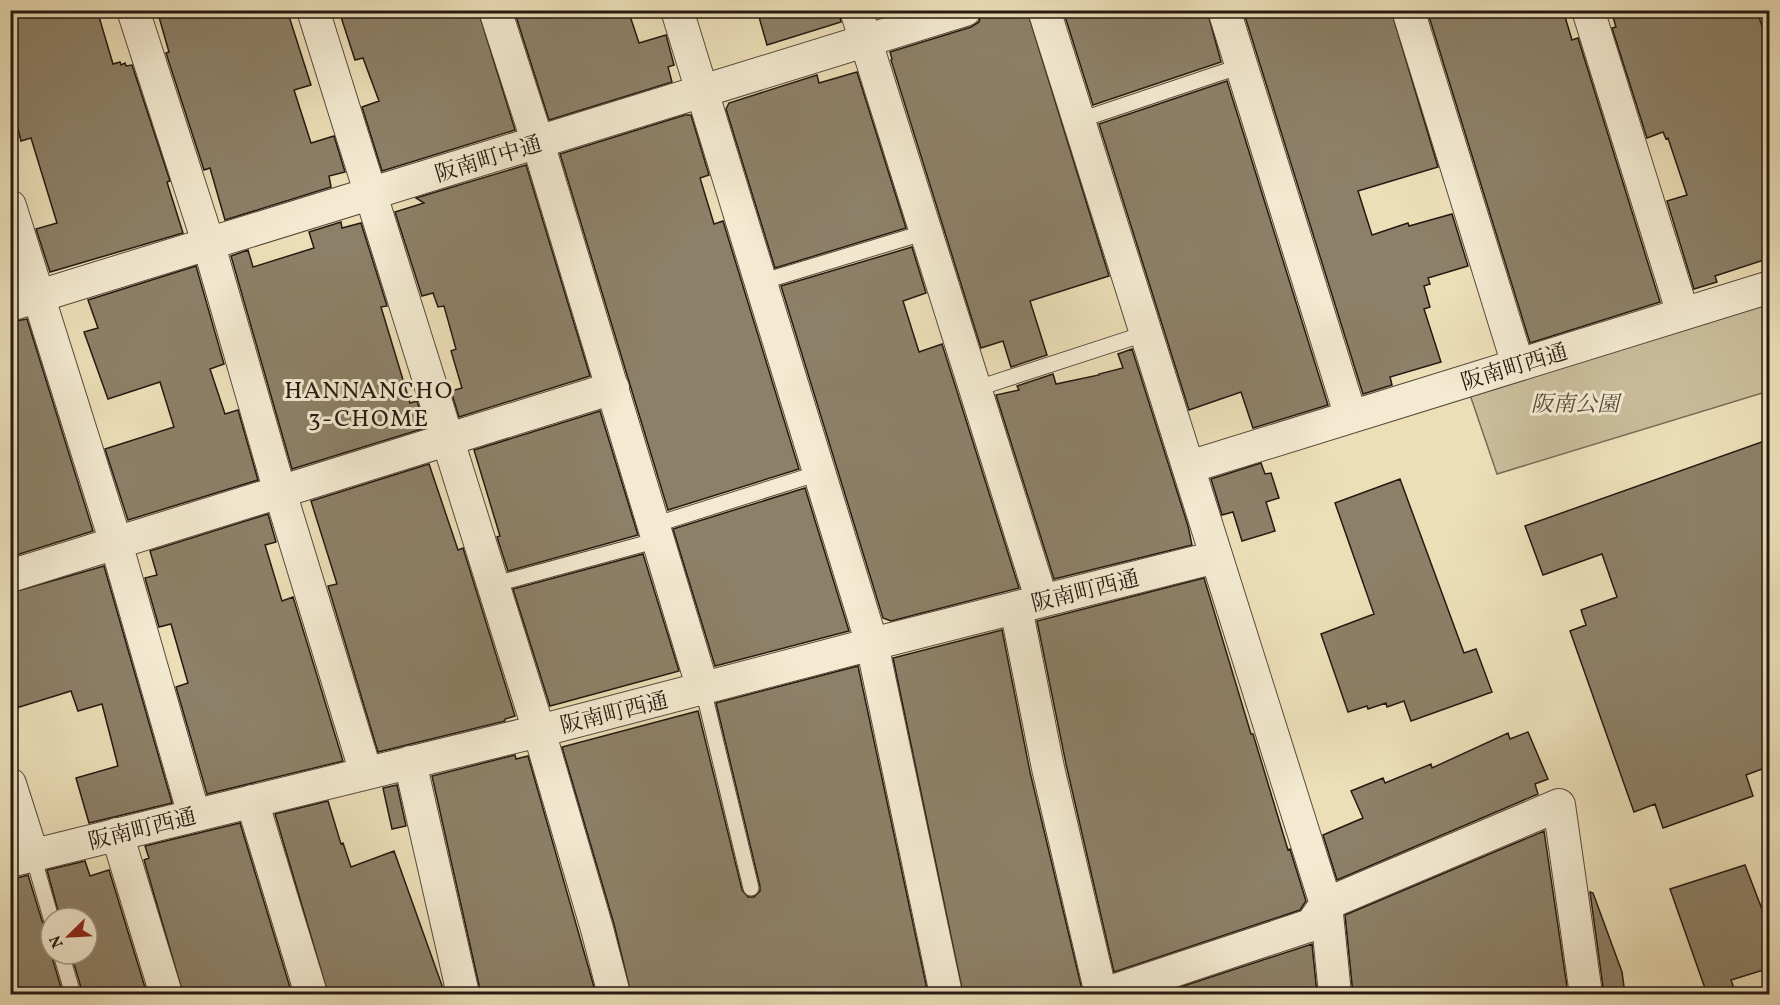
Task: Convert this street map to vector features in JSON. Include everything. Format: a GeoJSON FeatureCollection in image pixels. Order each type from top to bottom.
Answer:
{"type":"FeatureCollection","features":[{"type":"Feature","properties":{"kind":"street"},"geometry":{"type":"LineString","coordinates":[[133,10],[208,243],[280,492],[366,773]]}},
{"type":"Feature","properties":{"kind":"street"},"geometry":{"type":"LineString","coordinates":[[313,10],[539,731],[614,994]]}},
{"type":"Feature","properties":{"kind":"street"},"geometry":{"type":"LineString","coordinates":[[495,10],[538,142],[703,689]]}},
{"type":"Feature","properties":{"kind":"street"},"geometry":{"type":"LineString","coordinates":[[678,10],[872,644],[946,994]]}},
{"type":"Feature","properties":{"kind":"street"},"geometry":{"type":"LineString","coordinates":[[856,10],[975,389],[1029,604],[1048,768],[1102,994],[1319,915],[1559,805],[1586,994]]}},
{"type":"Feature","properties":{"kind":"street","name":"阪南町中通"},"geometry":{"type":"LineString","coordinates":[[25,300],[965,10]]}},
{"type":"Feature","properties":{"kind":"street"},"geometry":{"type":"LineString","coordinates":[[1044,10],[1216,557],[1319,915],[1335,994]]}},
{"type":"Feature","properties":{"kind":"street"},"geometry":{"type":"LineString","coordinates":[[1224,10],[1351,417]]}},
{"type":"Feature","properties":{"kind":"street"},"geometry":{"type":"LineString","coordinates":[[1408,10],[1518,365]]}},
{"type":"Feature","properties":{"kind":"street"},"geometry":{"type":"LineString","coordinates":[[1588,10],[1683,314]]}},
{"type":"Feature","properties":{"kind":"street"},"geometry":{"type":"LineString","coordinates":[[10,206],[25,300],[116,543],[194,815]]}},
{"type":"Feature","properties":{"kind":"street","name":"阪南町西通"},"geometry":{"type":"LineString","coordinates":[[1189,466],[1770,287]]}},
{"type":"Feature","properties":{"kind":"street"},"geometry":{"type":"LineString","coordinates":[[10,576],[613,388]]}},
{"type":"Feature","properties":{"kind":"street","name":"阪南町西通"},"geometry":{"type":"LineString","coordinates":[[22,859],[539,731],[1216,557]]}},
{"type":"Feature","properties":{"kind":"street"},"geometry":{"type":"LineString","coordinates":[[410,762],[464,994]]}},
{"type":"Feature","properties":{"kind":"street"},"geometry":{"type":"LineString","coordinates":[[10,784],[22,859]]}},
{"type":"Feature","properties":{"kind":"street"},"geometry":{"type":"LineString","coordinates":[[252,801],[311,994]]}},
{"type":"Feature","properties":{"kind":"street"},"geometry":{"type":"LineString","coordinates":[[117,834],[166,994]]}},
{"type":"Feature","properties":{"kind":"lane"},"geometry":{"type":"LineString","coordinates":[[1080,120],[1241,66]]}},
{"type":"Feature","properties":{"kind":"lane"},"geometry":{"type":"LineString","coordinates":[[761,282],[926,232]]}},
{"type":"Feature","properties":{"kind":"lane"},"geometry":{"type":"LineString","coordinates":[[975,389],[1147,333]]}},
{"type":"Feature","properties":{"kind":"lane"},"geometry":{"type":"LineString","coordinates":[[492,585],[656,533],[819,473]]}},
{"type":"Feature","properties":{"kind":"lane"},"geometry":{"type":"LineString","coordinates":[[703,689],[752,888]]}},
{"type":"Feature","properties":{"kind":"lane"},"geometry":{"type":"LineString","coordinates":[[22,859],[45,906]]}},
{"type":"Feature","properties":{"kind":"lane"},"geometry":{"type":"LineString","coordinates":[[65,966],[73,994]]}},
{"type":"Feature","properties":{"kind":"green space","name":"阪南公園"},"geometry":{"type":"Polygon","coordinates":[[[1769,297],[1769,391],[1497,474],[1468,389],[1769,297]]]}},
{"type":"Feature","properties":{"kind":"building"},"geometry":{"type":"Polygon","coordinates":[[[10,10],[97,10],[113,64],[120,62],[121,65],[125,63],[126,66],[132,65],[170,181],[167,182],[183,233],[50,272],[36,229],[57,223],[31,138],[21,141],[18,129],[10,131],[10,10]]]}},
{"type":"Feature","properties":{"kind":"building"},"geometry":{"type":"Polygon","coordinates":[[[157,10],[287,10],[311,85],[294,90],[311,143],[334,136],[345,172],[329,176],[331,187],[225,220],[210,168],[204,170],[166,53],[169,52],[157,10]]]}},
{"type":"Feature","properties":{"kind":"building"},"geometry":{"type":"Polygon","coordinates":[[[359,10],[478,10],[515,130],[382,171],[362,107],[379,101],[363,58],[355,60],[341,17],[359,10]]]}},
{"type":"Feature","properties":{"kind":"building"},"geometry":{"type":"Polygon","coordinates":[[[514,10],[628,10],[639,43],[666,35],[674,65],[668,67],[672,82],[549,120],[514,10]]]}},
{"type":"Feature","properties":{"kind":"building"},"geometry":{"type":"Polygon","coordinates":[[[757,10],[839,10],[841,22],[767,45],[757,10]]]}},
{"type":"Feature","properties":{"kind":"building"},"geometry":{"type":"Polygon","coordinates":[[[982,10],[1027,10],[1109,276],[1030,301],[1047,355],[1011,367],[1003,341],[981,348],[890,52],[971,27],[979,22],[982,10]]]}},
{"type":"Feature","properties":{"kind":"building"},"geometry":{"type":"Polygon","coordinates":[[[1063,10],[1207,10],[1221,62],[1093,105],[1063,10]]]}},
{"type":"Feature","properties":{"kind":"building"},"geometry":{"type":"Polygon","coordinates":[[[1243,10],[1391,10],[1438,167],[1358,191],[1372,235],[1408,223],[1409,226],[1452,214],[1468,266],[1428,278],[1430,284],[1424,286],[1430,307],[1424,309],[1441,362],[1390,377],[1392,385],[1363,394],[1243,10]]]}},
{"type":"Feature","properties":{"kind":"building"},"geometry":{"type":"Polygon","coordinates":[[[1427,10],[1563,10],[1572,40],[1578,38],[1660,302],[1530,343],[1427,10]]]}},
{"type":"Feature","properties":{"kind":"building"},"geometry":{"type":"Polygon","coordinates":[[[1611,10],[1757,10],[1770,53],[1770,258],[1715,276],[1717,282],[1694,289],[1667,201],[1687,195],[1668,138],[1666,139],[1663,132],[1647,138],[1612,28],[1616,27],[1611,10]]]}},
{"type":"Feature","properties":{"kind":"building"},"geometry":{"type":"Polygon","coordinates":[[[857,72],[906,228],[775,268],[726,109],[729,103],[817,75],[819,83],[857,72]]]}},
{"type":"Feature","properties":{"kind":"building"},"geometry":{"type":"Polygon","coordinates":[[[1227,81],[1328,405],[1253,428],[1241,392],[1189,410],[1099,124],[1227,81]]]}},
{"type":"Feature","properties":{"kind":"building"},"geometry":{"type":"Polygon","coordinates":[[[691,115],[709,175],[700,178],[714,224],[723,221],[799,469],[668,510],[560,154],[691,115]]]}},
{"type":"Feature","properties":{"kind":"building"},"geometry":{"type":"Polygon","coordinates":[[[526,165],[590,376],[459,417],[451,391],[462,388],[451,351],[456,349],[444,306],[438,307],[433,293],[422,296],[395,212],[424,203],[416,198],[526,165]]]}},
{"type":"Feature","properties":{"kind":"building"},"geometry":{"type":"Polygon","coordinates":[[[341,222],[342,228],[361,223],[387,306],[381,307],[410,403],[417,401],[425,428],[292,469],[231,256],[248,250],[253,267],[314,248],[309,232],[341,222]]]}},
{"type":"Feature","properties":{"kind":"building"},"geometry":{"type":"Polygon","coordinates":[[[912,247],[926,293],[903,301],[919,352],[942,344],[1019,588],[891,621],[883,618],[781,286],[912,247]]]}},
{"type":"Feature","properties":{"kind":"building"},"geometry":{"type":"Polygon","coordinates":[[[196,266],[224,364],[210,369],[225,414],[238,410],[258,480],[128,520],[105,449],[174,427],[160,382],[108,399],[84,332],[98,328],[88,300],[196,266]]]}},
{"type":"Feature","properties":{"kind":"building"},"geometry":{"type":"Polygon","coordinates":[[[27,319],[93,531],[10,557],[10,322],[27,319]]]}},
{"type":"Feature","properties":{"kind":"building"},"geometry":{"type":"Polygon","coordinates":[[[1132,349],[1192,545],[1054,579],[996,395],[1019,390],[1017,386],[1053,374],[1056,384],[1123,368],[1118,354],[1132,349]]]}},
{"type":"Feature","properties":{"kind":"building"},"geometry":{"type":"Polygon","coordinates":[[[600,411],[638,535],[508,571],[474,450],[600,411]]]}},
{"type":"Feature","properties":{"kind":"building"},"geometry":{"type":"Polygon","coordinates":[[[1770,439],[1770,766],[1746,775],[1753,796],[1663,828],[1655,804],[1634,812],[1570,631],[1586,625],[1581,610],[1617,597],[1602,554],[1543,575],[1525,526],[1770,439]]]}},
{"type":"Feature","properties":{"kind":"building"},"geometry":{"type":"Polygon","coordinates":[[[1261,463],[1265,474],[1271,473],[1279,498],[1266,502],[1275,531],[1242,541],[1233,512],[1222,515],[1211,479],[1261,463]]]}},
{"type":"Feature","properties":{"kind":"building"},"geometry":{"type":"Polygon","coordinates":[[[429,464],[458,550],[463,548],[515,716],[505,721],[378,752],[328,586],[337,584],[311,501],[429,464]]]}},
{"type":"Feature","properties":{"kind":"building"},"geometry":{"type":"Polygon","coordinates":[[[1400,479],[1464,653],[1476,649],[1492,692],[1411,721],[1404,701],[1387,707],[1386,703],[1348,712],[1321,634],[1374,614],[1335,503],[1400,479]]]}},
{"type":"Feature","properties":{"kind":"building"},"geometry":{"type":"Polygon","coordinates":[[[805,488],[849,631],[715,666],[673,529],[805,488]]]}},
{"type":"Feature","properties":{"kind":"building"},"geometry":{"type":"Polygon","coordinates":[[[268,514],[276,542],[265,545],[282,601],[293,597],[343,761],[207,794],[176,687],[188,683],[171,624],[159,627],[145,578],[157,575],[150,551],[268,514]]]}},
{"type":"Feature","properties":{"kind":"building"},"geometry":{"type":"Polygon","coordinates":[[[643,554],[679,671],[550,706],[513,589],[643,554]]]}},
{"type":"Feature","properties":{"kind":"building"},"geometry":{"type":"Polygon","coordinates":[[[104,566],[172,803],[89,823],[76,778],[118,766],[102,704],[78,711],[71,691],[10,710],[10,593],[104,566]]]}},
{"type":"Feature","properties":{"kind":"building"},"geometry":{"type":"Polygon","coordinates":[[[1204,578],[1251,734],[1253,734],[1306,901],[1300,910],[1114,972],[1066,764],[1037,621],[1204,578]]]}},
{"type":"Feature","properties":{"kind":"building"},"geometry":{"type":"Polygon","coordinates":[[[1002,630],[1030,772],[1083,994],[997,994],[996,991],[963,994],[893,658],[1002,630]]]}},
{"type":"Feature","properties":{"kind":"building"},"geometry":{"type":"Polygon","coordinates":[[[858,666],[928,994],[631,994],[614,924],[562,747],[698,711],[742,890],[748,897],[754,897],[760,891],[760,886],[716,703],[858,666]]]}},
{"type":"Feature","properties":{"kind":"building"},"geometry":{"type":"Polygon","coordinates":[[[1528,732],[1548,779],[1535,784],[1538,794],[1337,880],[1323,835],[1363,818],[1351,791],[1383,778],[1385,783],[1431,764],[1432,768],[1508,733],[1510,739],[1528,732]]]}},
{"type":"Feature","properties":{"kind":"building"},"geometry":{"type":"Polygon","coordinates":[[[515,755],[516,759],[528,756],[596,994],[481,994],[432,776],[515,755]]]}},
{"type":"Feature","properties":{"kind":"building"},"geometry":{"type":"Polygon","coordinates":[[[397,785],[406,826],[392,829],[383,788],[397,785]]]}},
{"type":"Feature","properties":{"kind":"building"},"geometry":{"type":"Polygon","coordinates":[[[328,801],[341,844],[343,843],[351,867],[394,851],[445,994],[328,994],[275,814],[328,801]]]}},
{"type":"Feature","properties":{"kind":"building"},"geometry":{"type":"Polygon","coordinates":[[[240,823],[292,994],[183,994],[144,860],[149,858],[145,846],[240,823]]]}},
{"type":"Feature","properties":{"kind":"building"},"geometry":{"type":"Polygon","coordinates":[[[1544,831],[1568,994],[1353,994],[1345,915],[1544,831]]]}},
{"type":"Feature","properties":{"kind":"building"},"geometry":{"type":"Polygon","coordinates":[[[85,861],[90,876],[109,870],[147,994],[83,994],[75,966],[99,966],[99,906],[57,906],[47,870],[85,861]]]}},
{"type":"Feature","properties":{"kind":"building"},"geometry":{"type":"Polygon","coordinates":[[[1745,865],[1770,930],[1770,968],[1731,980],[1736,994],[1707,994],[1670,889],[1745,865]]]}},
{"type":"Feature","properties":{"kind":"building"},"geometry":{"type":"Polygon","coordinates":[[[28,875],[39,911],[39,966],[55,966],[63,994],[10,994],[10,880],[28,875]]]}},
{"type":"Feature","properties":{"kind":"building"},"geometry":{"type":"Polygon","coordinates":[[[1590,892],[1593,893],[1622,972],[1625,994],[1604,994],[1590,892]]]}},
{"type":"Feature","properties":{"kind":"building"},"geometry":{"type":"Polygon","coordinates":[[[1312,944],[1317,994],[1159,994],[1312,944]]]}},
{"type":"Feature","properties":{"kind":"district","name":"HANNANCHO 3-CHOME"},"geometry":{"type":"Point","coordinates":[369,404]}}]}
